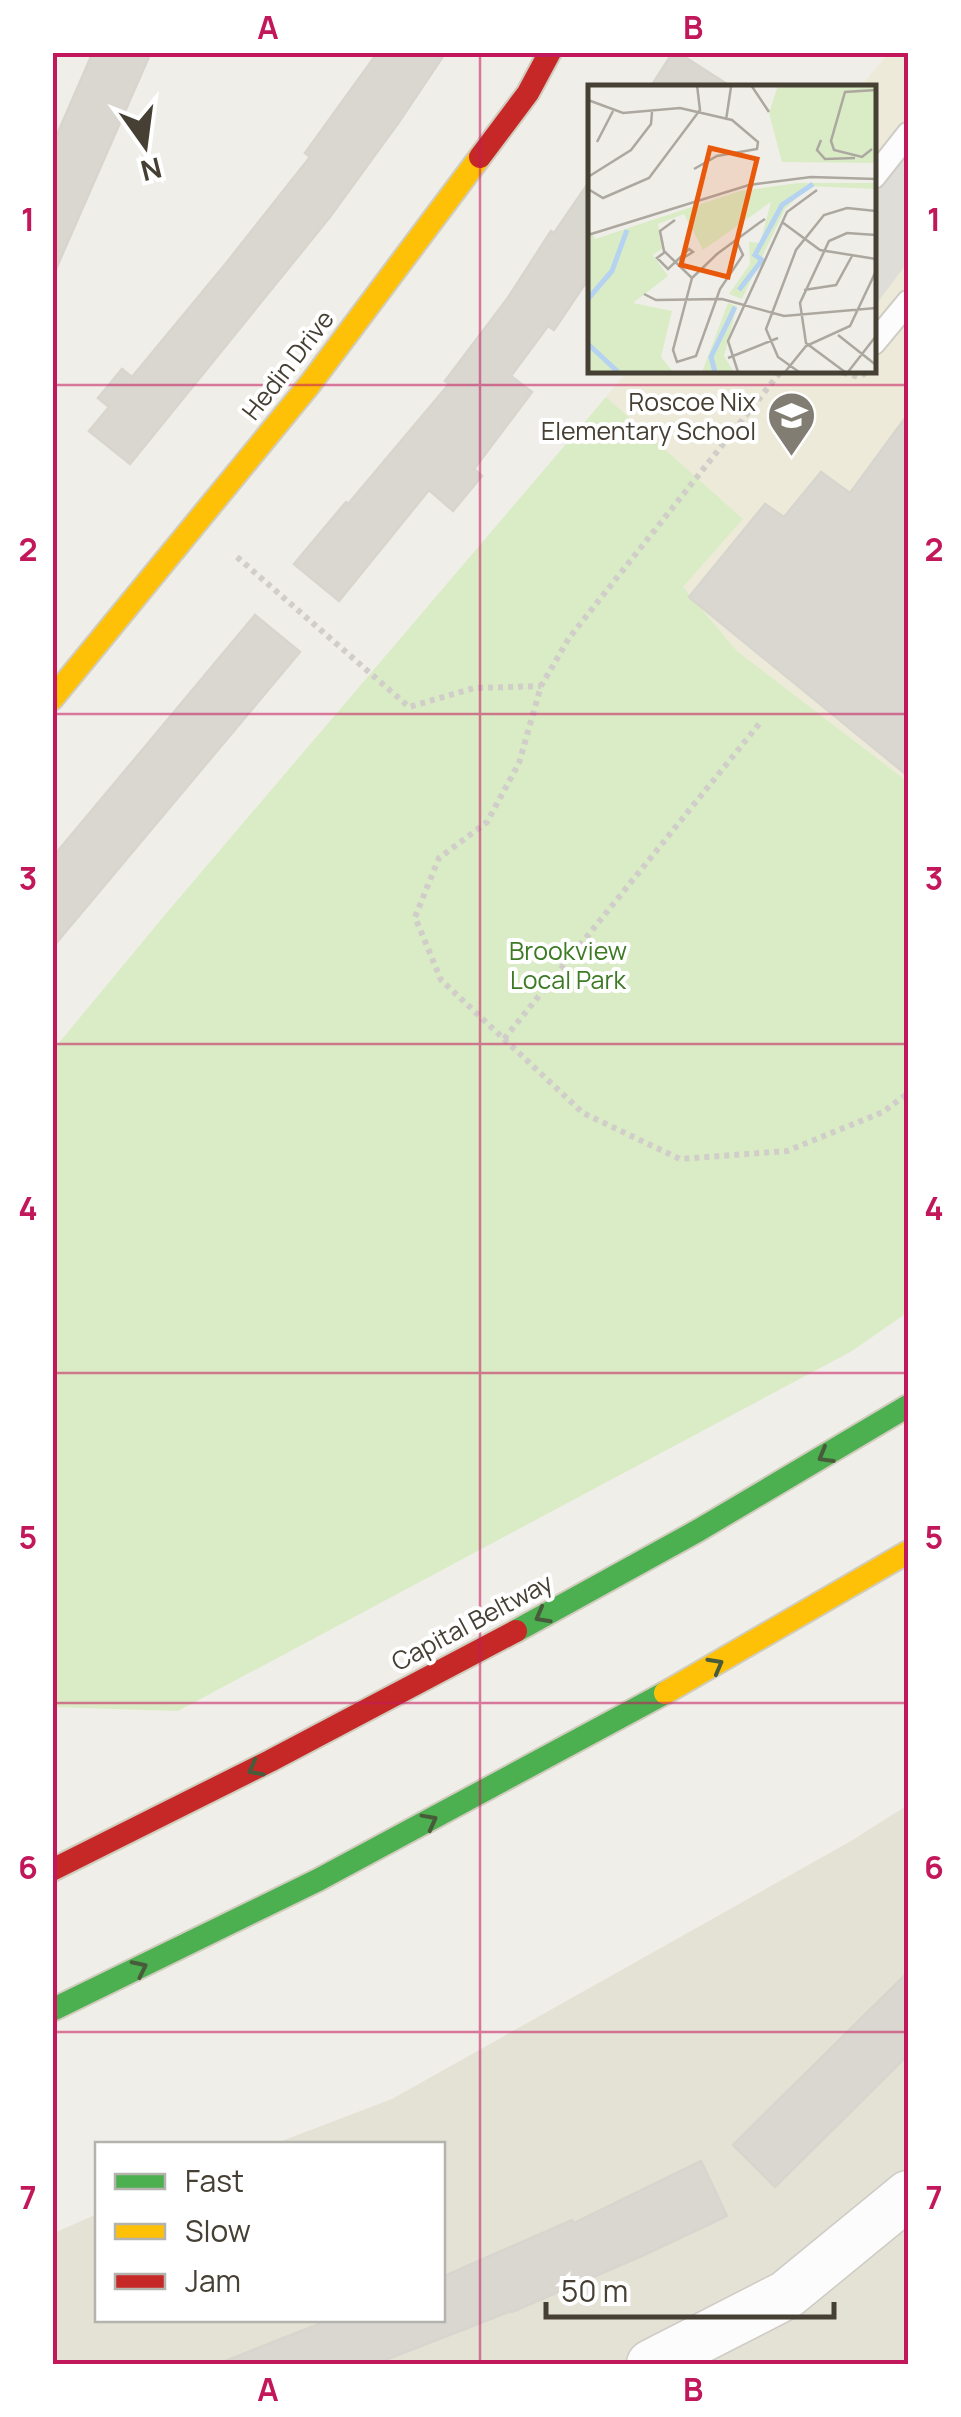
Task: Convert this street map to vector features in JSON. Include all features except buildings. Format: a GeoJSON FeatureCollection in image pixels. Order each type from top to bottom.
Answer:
{"type":"FeatureCollection","features":[{"type":"Feature","properties":{"kind":"main road","name":"Hedin Drive"},"geometry":{"type":"LineString","coordinates":[[52,698],[310,384],[528,93],[550,52]]}},
{"type":"Feature","properties":{"kind":"main road","name":"Capital Beltway"},"geometry":{"type":"LineString","coordinates":[[52,1870],[236,1779],[492,1644],[908,1406]]}},
{"type":"Feature","properties":{"kind":"main road"},"geometry":{"type":"LineString","coordinates":[[52,2010],[291,1894],[558,1753],[742,1651],[908,1552]]}},
{"type":"Feature","properties":{"kind":"street"},"geometry":{"type":"LineString","coordinates":[[651,2364],[786,2295],[908,2195]]}},
{"type":"Feature","properties":{"kind":"lane"},"geometry":{"type":"LineString","coordinates":[[876,174],[908,134]]}},
{"type":"Feature","properties":{"kind":"lane"},"geometry":{"type":"LineString","coordinates":[[876,341],[908,302]]}},
{"type":"Feature","properties":{"kind":"path"},"geometry":{"type":"LineString","coordinates":[[780,372],[569,638],[541,686],[519,763],[487,822],[439,858],[415,917],[441,980],[583,1113],[680,1159],[787,1152],[883,1112],[908,1093]]}},
{"type":"Feature","properties":{"kind":"path"},"geometry":{"type":"LineString","coordinates":[[841,372],[860,377],[867,372]]}},
{"type":"Feature","properties":{"kind":"path"},"geometry":{"type":"LineString","coordinates":[[237,558],[410,707],[474,688],[541,686]]}},
{"type":"Feature","properties":{"kind":"path"},"geometry":{"type":"LineString","coordinates":[[504,1040],[759,724]]}},
{"type":"Feature","properties":{"kind":"shaded area","name":"Roscoe Nix Elementary School"},"geometry":{"type":"Polygon","coordinates":[[[889,53],[908,53],[908,782],[737,651],[683,587],[743,519],[606,397],[626,372],[876,372],[876,85],[862,85],[889,53]]]}},
{"type":"Feature","properties":{"kind":"shaded area"},"geometry":{"type":"Polygon","coordinates":[[[908,151],[908,262],[876,304],[876,193],[908,151]]]}},
{"type":"Feature","properties":{"kind":"shaded area"},"geometry":{"type":"Polygon","coordinates":[[[908,1805],[908,2364],[53,2364],[52,2234],[95,2215],[95,2322],[445,2322],[445,2142],[279,2142],[392,2099],[851,1841],[908,1805]]]}},
{"type":"Feature","properties":{"kind":"green space","name":"Brookview Local Park"},"geometry":{"type":"Polygon","coordinates":[[[606,397],[743,519],[683,587],[737,651],[908,782],[908,1312],[852,1351],[178,1711],[53,1707],[53,1050],[606,397]]]}},
{"type":"Feature","properties":{"kind":"traffic: fast"},"geometry":{"type":"LineString","coordinates":[[516,1631],[699,1530],[908,1406]]}},
{"type":"Feature","properties":{"kind":"traffic: fast"},"geometry":{"type":"LineString","coordinates":[[52,2010],[318,1880],[665,1693]]}},
{"type":"Feature","properties":{"kind":"traffic: slow"},"geometry":{"type":"LineString","coordinates":[[52,699],[310,384],[480,157]]}},
{"type":"Feature","properties":{"kind":"traffic: slow"},"geometry":{"type":"LineString","coordinates":[[665,1693],[908,1552]]}},
{"type":"Feature","properties":{"kind":"traffic: jam"},"geometry":{"type":"LineString","coordinates":[[480,157],[528,93],[550,52]]}},
{"type":"Feature","properties":{"kind":"traffic: jam"},"geometry":{"type":"LineString","coordinates":[[52,1870],[516,1631]]}},
{"type":"Feature","properties":{"kind":"place","name":"Roscoe Nix Elementary School"},"geometry":{"type":"Point","coordinates":[791,458]}}]}
